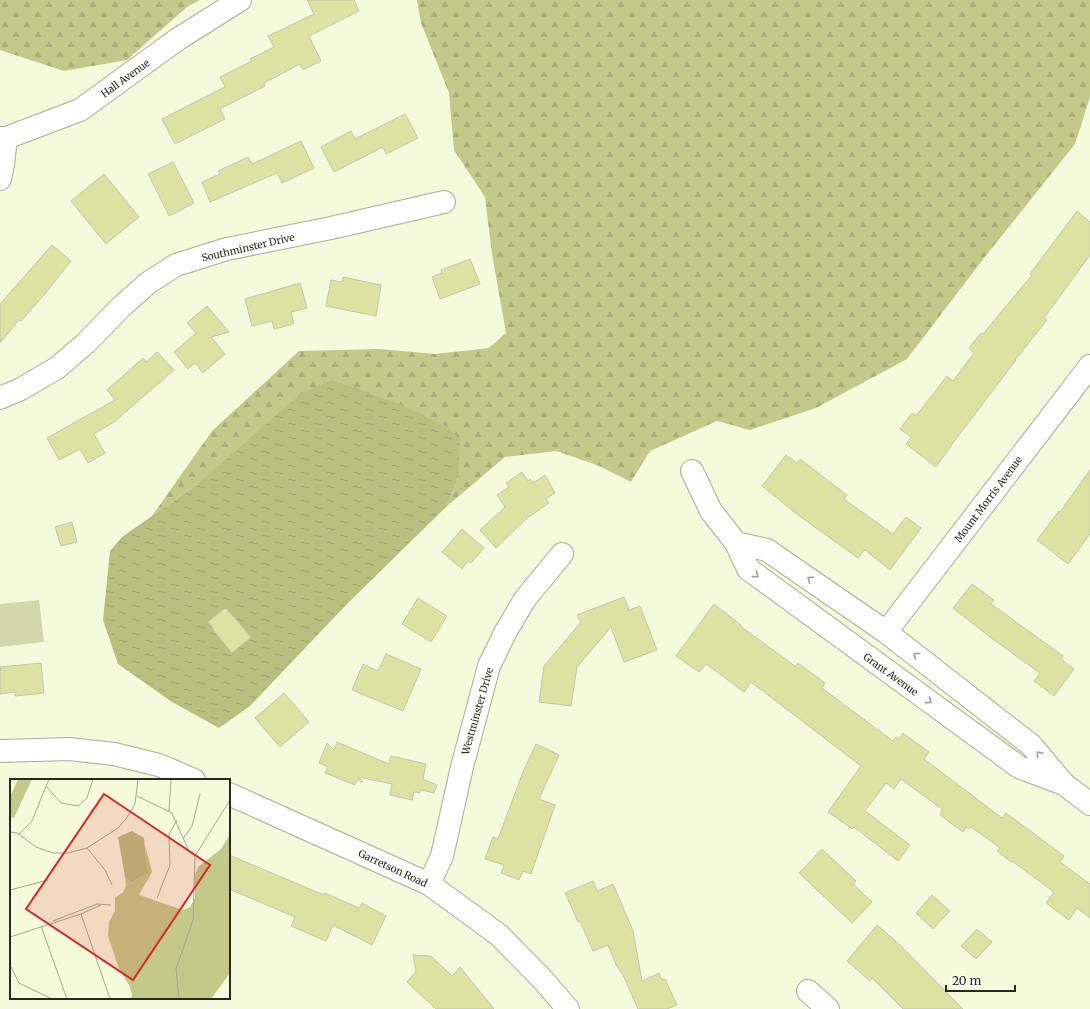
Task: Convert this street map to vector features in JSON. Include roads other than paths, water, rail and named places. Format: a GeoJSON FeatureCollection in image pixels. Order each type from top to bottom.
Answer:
{"type":"FeatureCollection","features":[{"type":"Feature","properties":{"kind":"street","name":"Hall Avenue"},"geometry":{"type":"LineString","coordinates":[[3,138],[80,110],[178,39],[240,0]]}},
{"type":"Feature","properties":{"kind":"street"},"geometry":{"type":"LineString","coordinates":[[0,179],[3,165],[3,138]]}},
{"type":"Feature","properties":{"kind":"street","name":"Southminster Drive"},"geometry":{"type":"LineString","coordinates":[[0,398],[21,389],[57,368],[86,343],[148,283],[176,265],[226,249],[331,228],[444,202]]}},
{"type":"Feature","properties":{"kind":"street","name":"Mount Morris Avenue"},"geometry":{"type":"LineString","coordinates":[[886,632],[1090,366]]}},
{"type":"Feature","properties":{"kind":"street","name":"Grant Avenue"},"geometry":{"type":"LineString","coordinates":[[692,471],[712,511],[736,542],[748,569],[1019,767],[1064,784]]}},
{"type":"Feature","properties":{"kind":"street","name":"Grant Avenue"},"geometry":{"type":"LineString","coordinates":[[736,542],[767,550],[886,632],[1031,745],[1064,784],[1090,804]]}},
{"type":"Feature","properties":{"kind":"street","name":"Westminster Drive"},"geometry":{"type":"LineString","coordinates":[[429,884],[442,856],[462,767],[489,666],[524,599],[562,554]]}},
{"type":"Feature","properties":{"kind":"street"},"geometry":{"type":"LineString","coordinates":[[0,752],[69,749],[114,754],[159,765],[192,779]]}},
{"type":"Feature","properties":{"kind":"street","name":"Garretson Road"},"geometry":{"type":"LineString","coordinates":[[230,794],[429,884],[499,935],[544,981],[568,1009]]}},
{"type":"Feature","properties":{"kind":"street"},"geometry":{"type":"LineString","coordinates":[[808,991],[828,1009]]}},
{"type":"Feature","properties":{"kind":"water"},"geometry":{"type":"Polygon","coordinates":[[[332,380],[399,404],[445,425],[460,439],[458,478],[446,507],[347,604],[250,706],[219,728],[172,702],[118,664],[103,620],[110,551],[122,537],[195,486],[302,393],[332,380]]]}}]}
